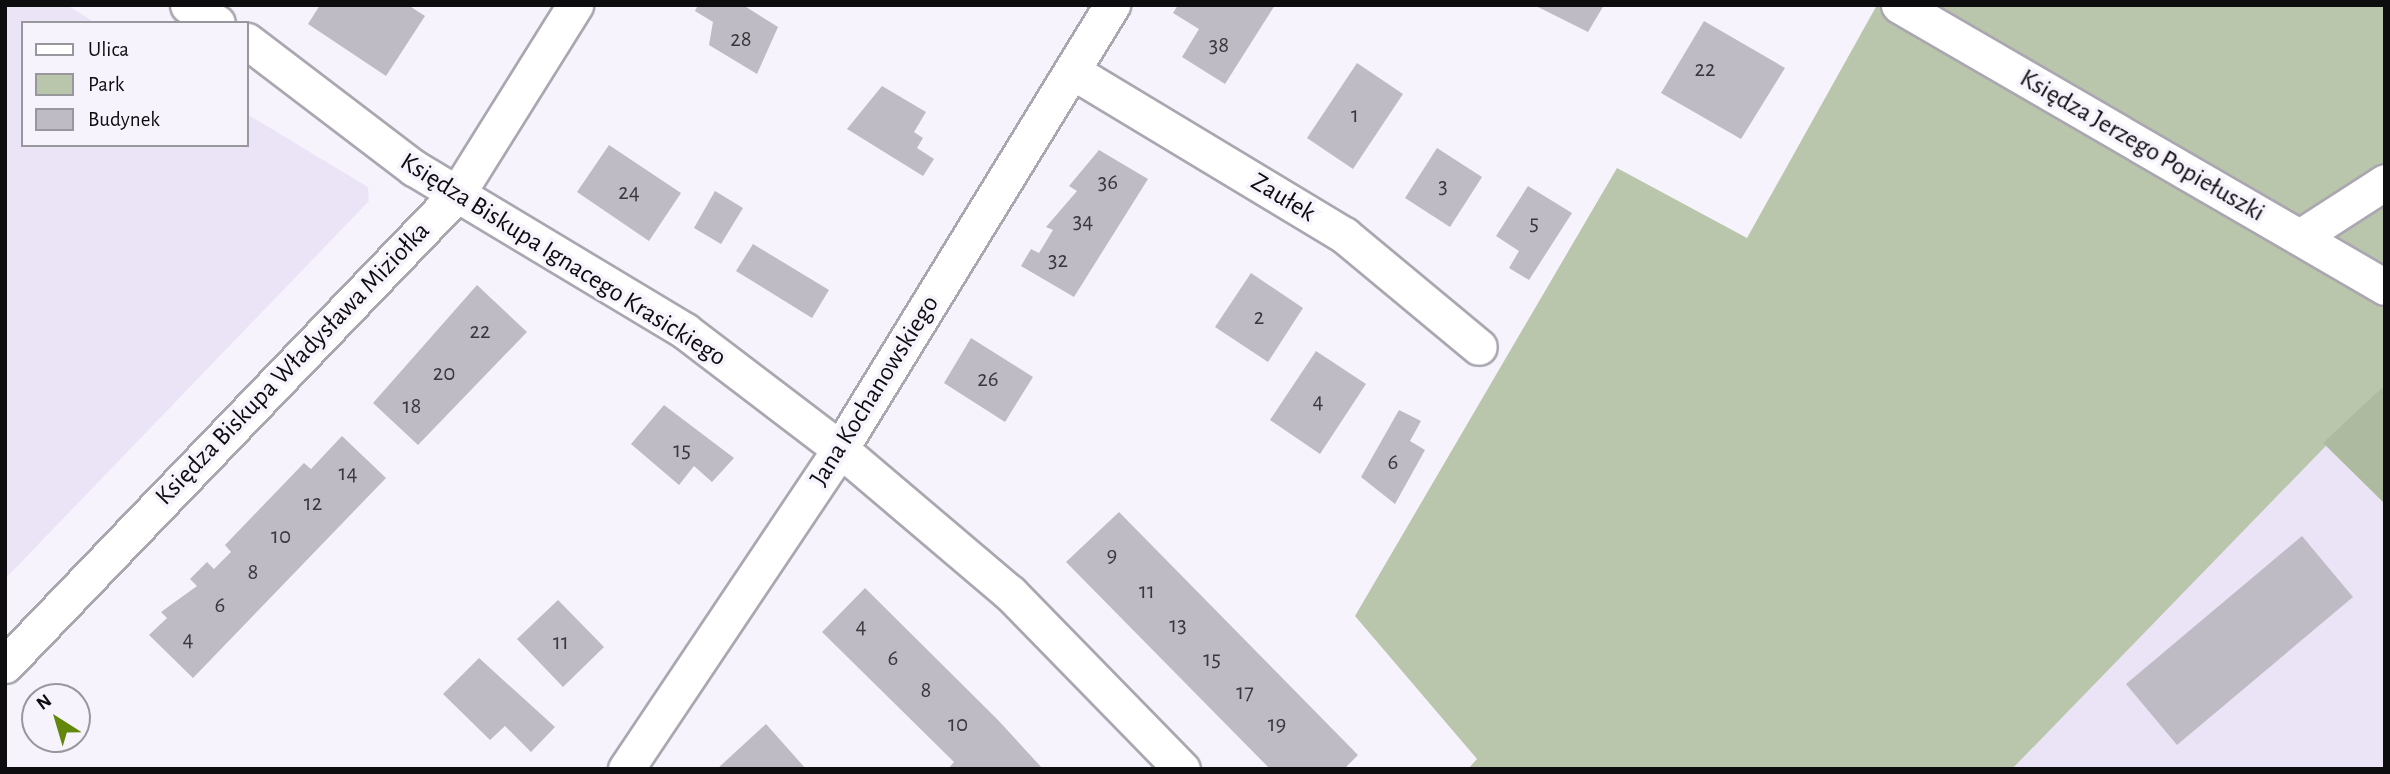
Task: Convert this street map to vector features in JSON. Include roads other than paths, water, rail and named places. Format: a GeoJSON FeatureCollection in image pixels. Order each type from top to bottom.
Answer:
{"type":"FeatureCollection","features":[{"type":"Feature","properties":{"kind":"street"},"geometry":{"type":"LineString","coordinates":[[188,5],[214,21]]}},
{"type":"Feature","properties":{"kind":"street","name":"Księdza Biskupa Władysława Miziołka"},"geometry":{"type":"LineString","coordinates":[[5,666],[457,194],[575,5]]}},
{"type":"Feature","properties":{"kind":"street","name":"Jana Kochanowskiego"},"geometry":{"type":"LineString","coordinates":[[626,769],[841,449],[1112,5]]}},
{"type":"Feature","properties":{"kind":"street","name":"Księdza Jerzego Popiełuszki"},"geometry":{"type":"LineString","coordinates":[[1899,5],[2385,287]]}},
{"type":"Feature","properties":{"kind":"street","name":"Księdza Biskupa Ignacego Krasickiego"},"geometry":{"type":"LineString","coordinates":[[248,42],[457,194],[685,331],[841,449],[1010,593],[1182,769]]}},
{"type":"Feature","properties":{"kind":"street","name":"Zaułek"},"geometry":{"type":"LineString","coordinates":[[1072,71],[1344,235],[1479,347]]}},
{"type":"Feature","properties":{"kind":"street"},"geometry":{"type":"LineString","coordinates":[[2300,237],[2385,182]]}}]}
